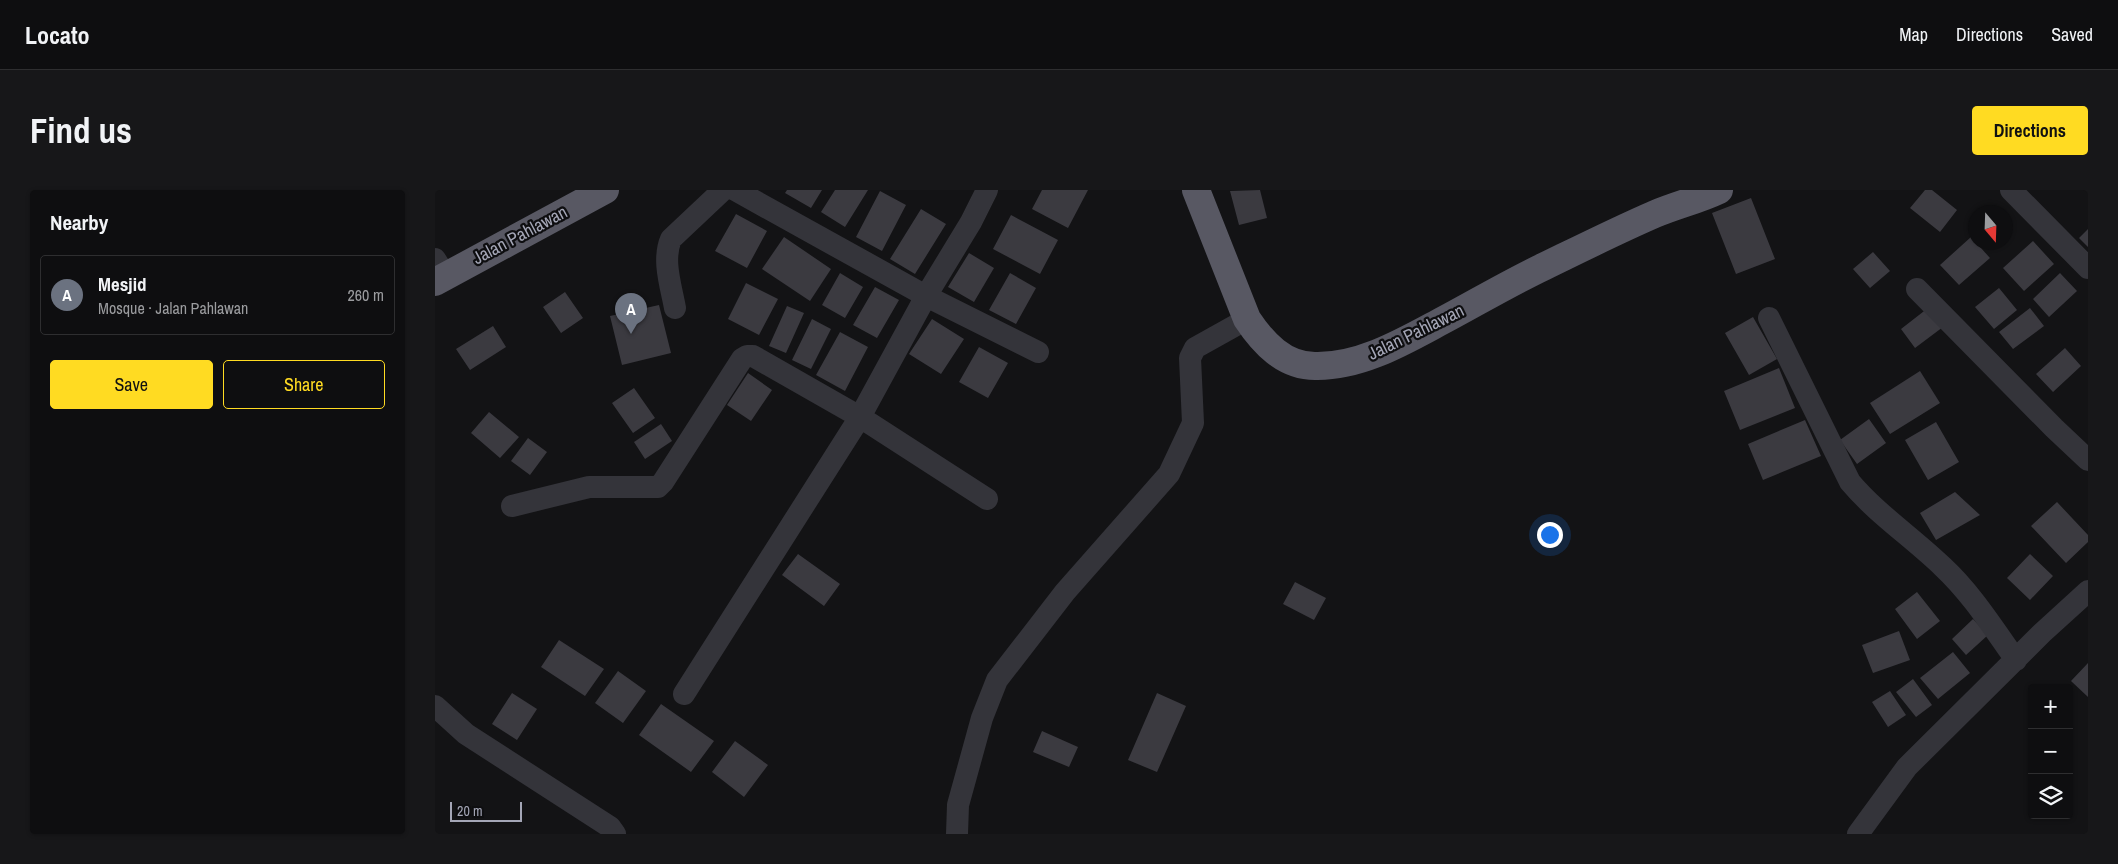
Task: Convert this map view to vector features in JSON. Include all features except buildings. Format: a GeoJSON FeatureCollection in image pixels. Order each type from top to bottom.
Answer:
{"type":"FeatureCollection","features":[{"type":"Feature","properties":{"kind":"highway","name":"Jalan Pahlawan"},"geometry":{"type":"LineString","coordinates":[[438,272],[605,190]]}},
{"type":"Feature","properties":{"kind":"highway","name":"Jalan Pahlawan"},"geometry":{"type":"LineString","coordinates":[[1196,190],[1247,319],[1259,337],[1283,358],[1300,365],[1315,366],[1340,364],[1367,357],[1405,340],[1544,266],[1657,214],[1719,190]]}},
{"type":"Feature","properties":{"kind":"street"},"geometry":{"type":"LineString","coordinates":[[675,308],[667,259],[671,239],[723,190]]}},
{"type":"Feature","properties":{"kind":"street"},"geometry":{"type":"LineString","coordinates":[[735,190],[926,296],[1038,352]]}},
{"type":"Feature","properties":{"kind":"street"},"geometry":{"type":"LineString","coordinates":[[683,694],[860,417],[926,296],[971,222],[987,190]]}},
{"type":"Feature","properties":{"kind":"street"},"geometry":{"type":"LineString","coordinates":[[2011,190],[2088,268]]}},
{"type":"Feature","properties":{"kind":"street"},"geometry":{"type":"LineString","coordinates":[[1917,289],[2088,460]]}},
{"type":"Feature","properties":{"kind":"street"},"geometry":{"type":"LineString","coordinates":[[1769,318],[1849,482],[1862,496],[1943,566],[1967,591],[2016,660]]}},
{"type":"Feature","properties":{"kind":"street"},"geometry":{"type":"LineString","coordinates":[[957,834],[958,804],[982,718],[997,680],[1065,592],[1169,474],[1193,422],[1190,358],[1195,348],[1247,319]]}},
{"type":"Feature","properties":{"kind":"street"},"geometry":{"type":"LineString","coordinates":[[512,506],[589,488],[658,486],[663,482],[742,359],[747,356],[753,356],[860,417],[987,499]]}},
{"type":"Feature","properties":{"kind":"street"},"geometry":{"type":"LineString","coordinates":[[1857,834],[1907,767],[2088,591]]}},
{"type":"Feature","properties":{"kind":"street"},"geometry":{"type":"LineString","coordinates":[[435,706],[466,734],[573,802],[609,827],[615,834]]}},
{"type":"Feature","properties":{"kind":"place","name":"Mesjid"},"geometry":{"type":"Point","coordinates":[631,334]}}]}
